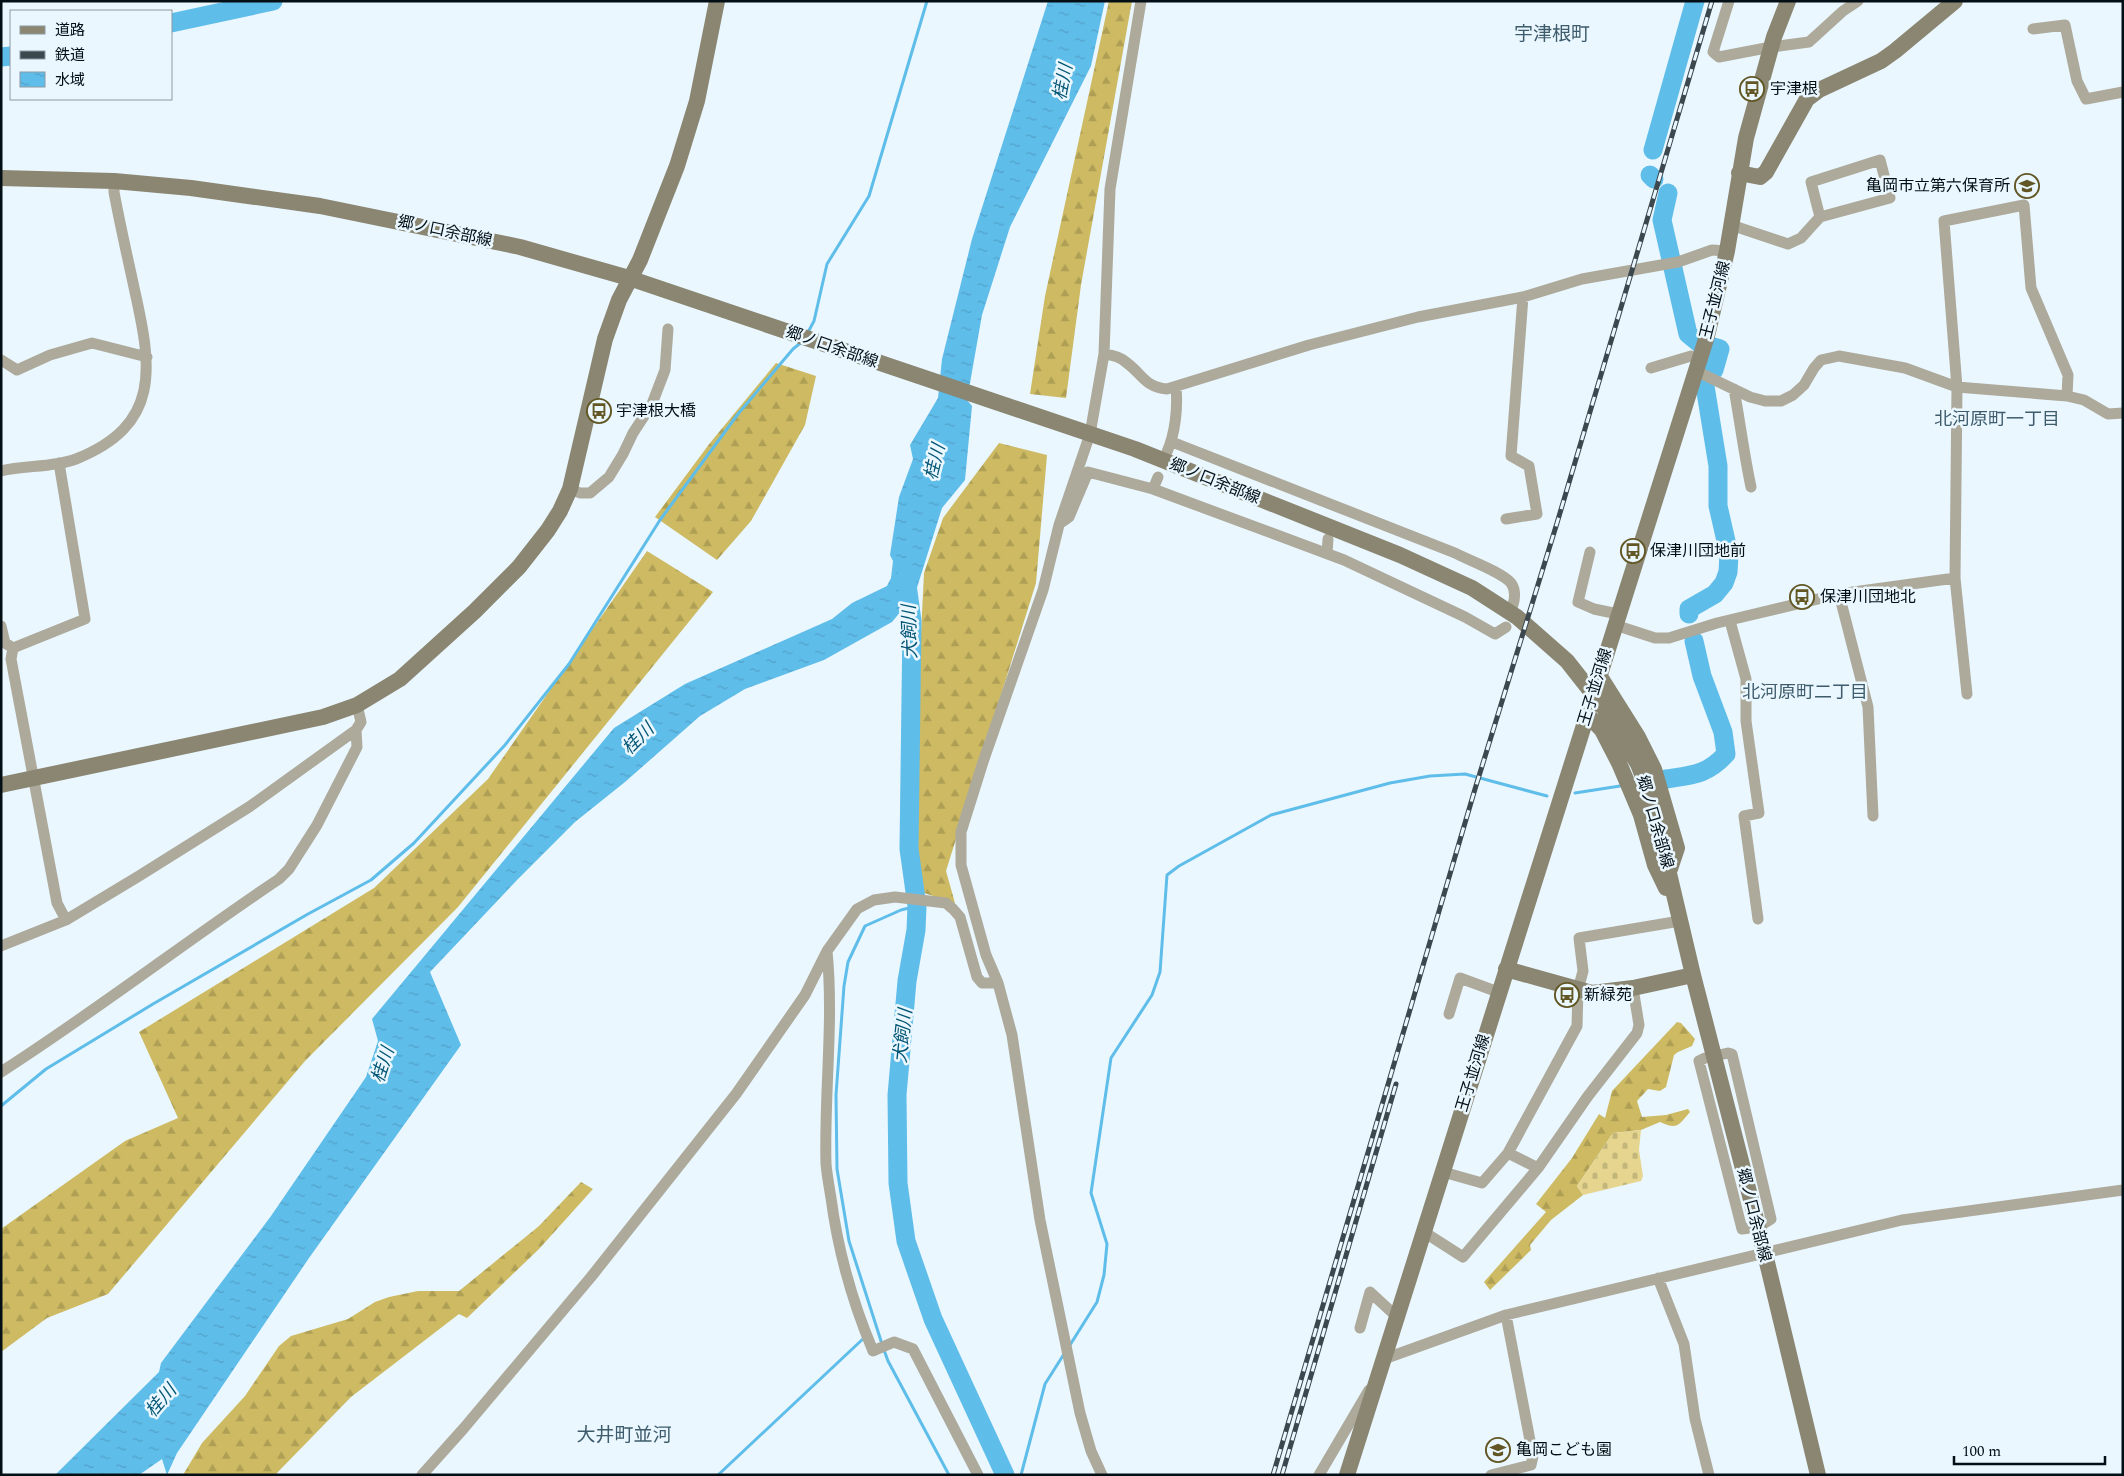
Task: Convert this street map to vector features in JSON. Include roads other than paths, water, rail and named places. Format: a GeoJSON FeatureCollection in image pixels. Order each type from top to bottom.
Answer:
{"type":"FeatureCollection","features":[{"type":"Feature","properties":{"kind":"main road"},"geometry":{"type":"LineString","coordinates":[[1,784],[323,717],[357,705],[400,679],[512,573],[548,530],[570,488],[605,339],[618,300],[640,260],[677,166],[697,101],[717,1]]}},
{"type":"Feature","properties":{"kind":"main road","name":"王子並河線"},"geometry":{"type":"LineString","coordinates":[[1347,1475],[1498,992],[1707,336],[1727,251],[1739,172],[1748,129],[1771,47],[1788,1]]}},
{"type":"Feature","properties":{"kind":"main road"},"geometry":{"type":"LineString","coordinates":[[1739,172],[1760,177],[1766,172],[1807,100],[1819,90],[1888,56],[1955,1]]}},
{"type":"Feature","properties":{"kind":"main road","name":"郷ノ口余部線"},"geometry":{"type":"LineString","coordinates":[[1,178],[114,181],[222,191],[392,220],[520,247],[629,278],[1135,449],[1400,555],[1472,588],[1512,616],[1567,661],[1604,708],[1638,764],[1651,797],[1693,975],[1765,1254],[1818,1475]]}},
{"type":"Feature","properties":{"kind":"main road"},"geometry":{"type":"LineString","coordinates":[[1598,676],[1638,737],[1654,769],[1677,848],[1669,871]]}},
{"type":"Feature","properties":{"kind":"main road"},"geometry":{"type":"LineString","coordinates":[[1587,714],[1602,730],[1619,763],[1641,815],[1655,865],[1679,917]]}},
{"type":"Feature","properties":{"kind":"main road"},"geometry":{"type":"LineString","coordinates":[[1506,969],[1578,990],[1592,992],[1633,988],[1693,975]]}},
{"type":"Feature","properties":{"kind":"street"},"geometry":{"type":"LineString","coordinates":[[1102,1475],[1091,1451],[1080,1413],[1040,1220],[1012,1035],[998,984],[986,955],[963,873],[961,865],[961,832],[1042,590],[1059,525],[1090,434],[1104,354],[1110,189],[1141,1]]}},
{"type":"Feature","properties":{"kind":"street"},"geometry":{"type":"LineString","coordinates":[[1729,1],[1713,52],[1719,57],[1809,42],[1843,11],[1858,1]]}},
{"type":"Feature","properties":{"kind":"street"},"geometry":{"type":"LineString","coordinates":[[2033,29],[2065,25],[2077,81],[2086,99],[2123,92]]}},
{"type":"Feature","properties":{"kind":"street"},"geometry":{"type":"LineString","coordinates":[[1731,225],[1788,244],[1802,238],[1820,217],[1890,198],[1880,160],[1811,182],[1820,217]]}},
{"type":"Feature","properties":{"kind":"street"},"geometry":{"type":"LineString","coordinates":[[1,471],[75,459],[107,443],[126,427],[141,401],[147,357],[146,340],[114,192],[114,181]]}},
{"type":"Feature","properties":{"kind":"street"},"geometry":{"type":"LineString","coordinates":[[1967,694],[1955,578],[1957,387],[1944,221],[2024,205],[2031,288],[2068,375],[2067,396]]}},
{"type":"Feature","properties":{"kind":"street"},"geometry":{"type":"LineString","coordinates":[[1104,354],[1116,356],[1128,363],[1143,380],[1158,388],[1176,388],[1232,368],[1418,317],[1523,297],[1582,279],[1673,263],[1712,250],[1727,251]]}},
{"type":"Feature","properties":{"kind":"street"},"geometry":{"type":"LineString","coordinates":[[1506,519],[1537,514],[1529,466],[1511,456],[1523,297]]}},
{"type":"Feature","properties":{"kind":"street"},"geometry":{"type":"LineString","coordinates":[[570,488],[580,493],[590,493],[609,477],[633,433],[652,404],[665,370],[668,329]]}},
{"type":"Feature","properties":{"kind":"street"},"geometry":{"type":"LineString","coordinates":[[1,360],[17,370],[50,355],[92,343],[147,357]]}},
{"type":"Feature","properties":{"kind":"street"},"geometry":{"type":"LineString","coordinates":[[1650,368],[1692,356],[1734,389],[1765,401],[1781,401],[1794,395],[1804,385],[1821,360],[1838,356],[1904,368],[1957,387],[2067,396],[2084,400],[2108,414],[2123,413]]}},
{"type":"Feature","properties":{"kind":"street"},"geometry":{"type":"LineString","coordinates":[[1059,525],[1069,517],[1088,472],[1152,489],[1327,554],[1457,613],[1494,634],[1512,616],[1516,596],[1510,583],[1491,570],[1326,503],[1170,447],[1177,396],[1176,388]]}},
{"type":"Feature","properties":{"kind":"street"},"geometry":{"type":"LineString","coordinates":[[1734,389],[1751,487]]}},
{"type":"Feature","properties":{"kind":"street"},"geometry":{"type":"LineString","coordinates":[[13,648],[84,619],[59,463]]}},
{"type":"Feature","properties":{"kind":"street"},"geometry":{"type":"LineString","coordinates":[[1152,489],[1158,477]]}},
{"type":"Feature","properties":{"kind":"street"},"geometry":{"type":"LineString","coordinates":[[1326,503],[1328,518]]}},
{"type":"Feature","properties":{"kind":"street"},"geometry":{"type":"LineString","coordinates":[[1327,554],[1328,540]]}},
{"type":"Feature","properties":{"kind":"street"},"geometry":{"type":"LineString","coordinates":[[1590,552],[1578,602],[1649,636],[1668,638],[1730,620],[1839,594],[1955,578]]}},
{"type":"Feature","properties":{"kind":"street"},"geometry":{"type":"LineString","coordinates":[[1839,594],[1868,707],[1873,816]]}},
{"type":"Feature","properties":{"kind":"street"},"geometry":{"type":"LineString","coordinates":[[1730,620],[1746,679],[1746,721],[1759,813],[1744,816],[1758,919]]}},
{"type":"Feature","properties":{"kind":"street"},"geometry":{"type":"LineString","coordinates":[[1,626],[5,643],[13,648]]}},
{"type":"Feature","properties":{"kind":"street"},"geometry":{"type":"LineString","coordinates":[[13,648],[11,659],[57,903],[66,920]]}},
{"type":"Feature","properties":{"kind":"street"},"geometry":{"type":"LineString","coordinates":[[1,946],[66,920],[249,807],[356,730],[361,722],[357,705]]}},
{"type":"Feature","properties":{"kind":"street"},"geometry":{"type":"LineString","coordinates":[[1,1072],[110,999],[205,929],[279,879],[289,869],[317,824],[357,747],[356,730]]}},
{"type":"Feature","properties":{"kind":"street"},"geometry":{"type":"LineString","coordinates":[[422,1475],[591,1277],[736,1094],[805,995],[827,951],[856,909],[874,900],[895,897],[946,903],[960,917],[977,977],[982,983],[998,984]]}},
{"type":"Feature","properties":{"kind":"street"},"geometry":{"type":"LineString","coordinates":[[1443,1172],[1482,1183],[1508,1153],[1577,1026],[1578,990],[1583,972],[1579,938],[1679,917]]}},
{"type":"Feature","properties":{"kind":"street"},"geometry":{"type":"LineString","coordinates":[[827,951],[831,991],[826,1085],[826,1166],[836,1237],[856,1309],[873,1350],[894,1342],[913,1349],[978,1475]]}},
{"type":"Feature","properties":{"kind":"street"},"geometry":{"type":"LineString","coordinates":[[1450,1014],[1460,978],[1498,992]]}},
{"type":"Feature","properties":{"kind":"street"},"geometry":{"type":"LineString","coordinates":[[1424,1232],[1463,1257],[1538,1168],[1588,1096],[1637,1033],[1639,1025],[1633,988]]}},
{"type":"Feature","properties":{"kind":"street"},"geometry":{"type":"LineString","coordinates":[[1728,1053],[1732,1054],[1771,1219],[1758,1227],[1742,1229],[1699,1061],[1704,1058],[1728,1053]]}},
{"type":"Feature","properties":{"kind":"street"},"geometry":{"type":"LineString","coordinates":[[1508,1153],[1538,1168]]}},
{"type":"Feature","properties":{"kind":"street"},"geometry":{"type":"LineString","coordinates":[[1319,1475],[1382,1365],[1506,1315],[1902,1220],[2123,1190]]}},
{"type":"Feature","properties":{"kind":"street"},"geometry":{"type":"LineString","coordinates":[[1658,1278],[1684,1344],[1695,1419],[1709,1475]]}},
{"type":"Feature","properties":{"kind":"street"},"geometry":{"type":"LineString","coordinates":[[1360,1328],[1370,1292],[1397,1317]]}},
{"type":"Feature","properties":{"kind":"street"},"geometry":{"type":"LineString","coordinates":[[1491,1475],[1531,1465],[1534,1456],[1506,1315]]}},
{"type":"Feature","properties":{"kind":"water","name":"桂川"},"geometry":{"type":"Polygon","coordinates":[[[1048,1],[1105,1],[1091,66],[1010,227],[982,315],[967,400],[972,406],[965,480],[942,508],[915,594],[892,622],[824,660],[745,689],[700,716],[625,782],[575,822],[517,880],[430,972],[461,1045],[309,1258],[177,1453],[167,1475],[162,1459],[139,1475],[55,1475],[159,1372],[161,1363],[271,1216],[366,1077],[378,1041],[372,1019],[614,728],[685,684],[832,619],[852,603],[887,586],[891,578],[893,561],[890,555],[899,497],[913,459],[910,445],[938,398],[942,359],[972,239],[1048,1]]]}},
{"type":"Feature","properties":{"kind":"waterway"},"geometry":{"type":"LineString","coordinates":[[172,23],[273,1]]}},
{"type":"Feature","properties":{"kind":"waterway"},"geometry":{"type":"LineString","coordinates":[[807,334],[814,321],[827,264],[869,196],[927,1]]}},
{"type":"Feature","properties":{"kind":"waterway"},"geometry":{"type":"LineString","coordinates":[[1653,150],[1695,1]]}},
{"type":"Feature","properties":{"kind":"waterway"},"geometry":{"type":"LineString","coordinates":[[1,57],[10,56]]}},
{"type":"Feature","properties":{"kind":"waterway"},"geometry":{"type":"LineString","coordinates":[[1650,175],[1654,179]]}},
{"type":"Feature","properties":{"kind":"waterway"},"geometry":{"type":"LineString","coordinates":[[1668,193],[1662,220],[1688,334],[1699,343],[1720,349],[1714,370]]}},
{"type":"Feature","properties":{"kind":"waterway"},"geometry":{"type":"LineString","coordinates":[[1,1106],[46,1069],[153,1004],[308,914],[371,880],[414,843],[505,745],[569,664],[660,520],[738,414],[793,349],[803,341]]}},
{"type":"Feature","properties":{"kind":"waterway"},"geometry":{"type":"LineString","coordinates":[[1689,614],[1689,609],[1715,594],[1724,583],[1728,572],[1729,554],[1718,506],[1718,466],[1705,386]]}},
{"type":"Feature","properties":{"kind":"waterway","name":"犬飼川"},"geometry":{"type":"LineString","coordinates":[[906,577],[912,621],[909,849],[917,906],[916,930],[907,981],[897,1095],[898,1183],[906,1241],[933,1319],[1005,1475]]}},
{"type":"Feature","properties":{"kind":"waterway"},"geometry":{"type":"LineString","coordinates":[[1666,779],[1699,773],[1712,766],[1726,754],[1723,732],[1702,676],[1694,641]]}},
{"type":"Feature","properties":{"kind":"waterway"},"geometry":{"type":"LineString","coordinates":[[1070,1345],[1097,1302],[1104,1275],[1107,1244],[1091,1193],[1111,1058],[1152,995],[1160,972],[1167,875],[1179,866],[1271,815],[1390,783],[1430,776],[1465,774],[1547,796]]}},
{"type":"Feature","properties":{"kind":"waterway"},"geometry":{"type":"LineString","coordinates":[[1575,793],[1620,786]]}},
{"type":"Feature","properties":{"kind":"waterway"},"geometry":{"type":"LineString","coordinates":[[882,1344],[849,1241],[837,1169],[836,1095],[844,986],[848,962],[865,926],[901,910],[917,906]]}},
{"type":"Feature","properties":{"kind":"waterway"},"geometry":{"type":"LineString","coordinates":[[718,1475],[865,1337]]}},
{"type":"Feature","properties":{"kind":"waterway"},"geometry":{"type":"LineString","coordinates":[[884,1350],[888,1361],[949,1475]]}},
{"type":"Feature","properties":{"kind":"waterway"},"geometry":{"type":"LineString","coordinates":[[1021,1475],[1045,1384],[1064,1354]]}},
{"type":"Feature","properties":{"kind":"railway"},"geometry":{"type":"LineString","coordinates":[[1273,1475],[1475,789],[1557,523],[1712,1]]}},
{"type":"Feature","properties":{"kind":"railway"},"geometry":{"type":"LineString","coordinates":[[1282,1475],[1396,1084]]}},
{"type":"Feature","properties":{"kind":"place","name":"宇津根"},"geometry":{"type":"Point","coordinates":[1752,89]}},
{"type":"Feature","properties":{"kind":"place","name":"亀岡市立第六保育所"},"geometry":{"type":"Point","coordinates":[2027,186]}},
{"type":"Feature","properties":{"kind":"place","name":"宇津根大橋"},"geometry":{"type":"Point","coordinates":[599,411]}},
{"type":"Feature","properties":{"kind":"place","name":"保津川団地前"},"geometry":{"type":"Point","coordinates":[1633,551]}},
{"type":"Feature","properties":{"kind":"place","name":"保津川団地北"},"geometry":{"type":"Point","coordinates":[1802,597]}},
{"type":"Feature","properties":{"kind":"place","name":"新緑苑"},"geometry":{"type":"Point","coordinates":[1567,995]}},
{"type":"Feature","properties":{"kind":"place","name":"亀岡こども園"},"geometry":{"type":"Point","coordinates":[1498,1450]}},
{"type":"Feature","properties":{"kind":"district","name":"宇津根町"},"geometry":{"type":"Point","coordinates":[1552,34]}},
{"type":"Feature","properties":{"kind":"district","name":"北河原町一丁目"},"geometry":{"type":"Point","coordinates":[1997,419]}},
{"type":"Feature","properties":{"kind":"district","name":"北河原町二丁目"},"geometry":{"type":"Point","coordinates":[1805,692]}},
{"type":"Feature","properties":{"kind":"district","name":"大井町並河"},"geometry":{"type":"Point","coordinates":[624,1435]}}]}
